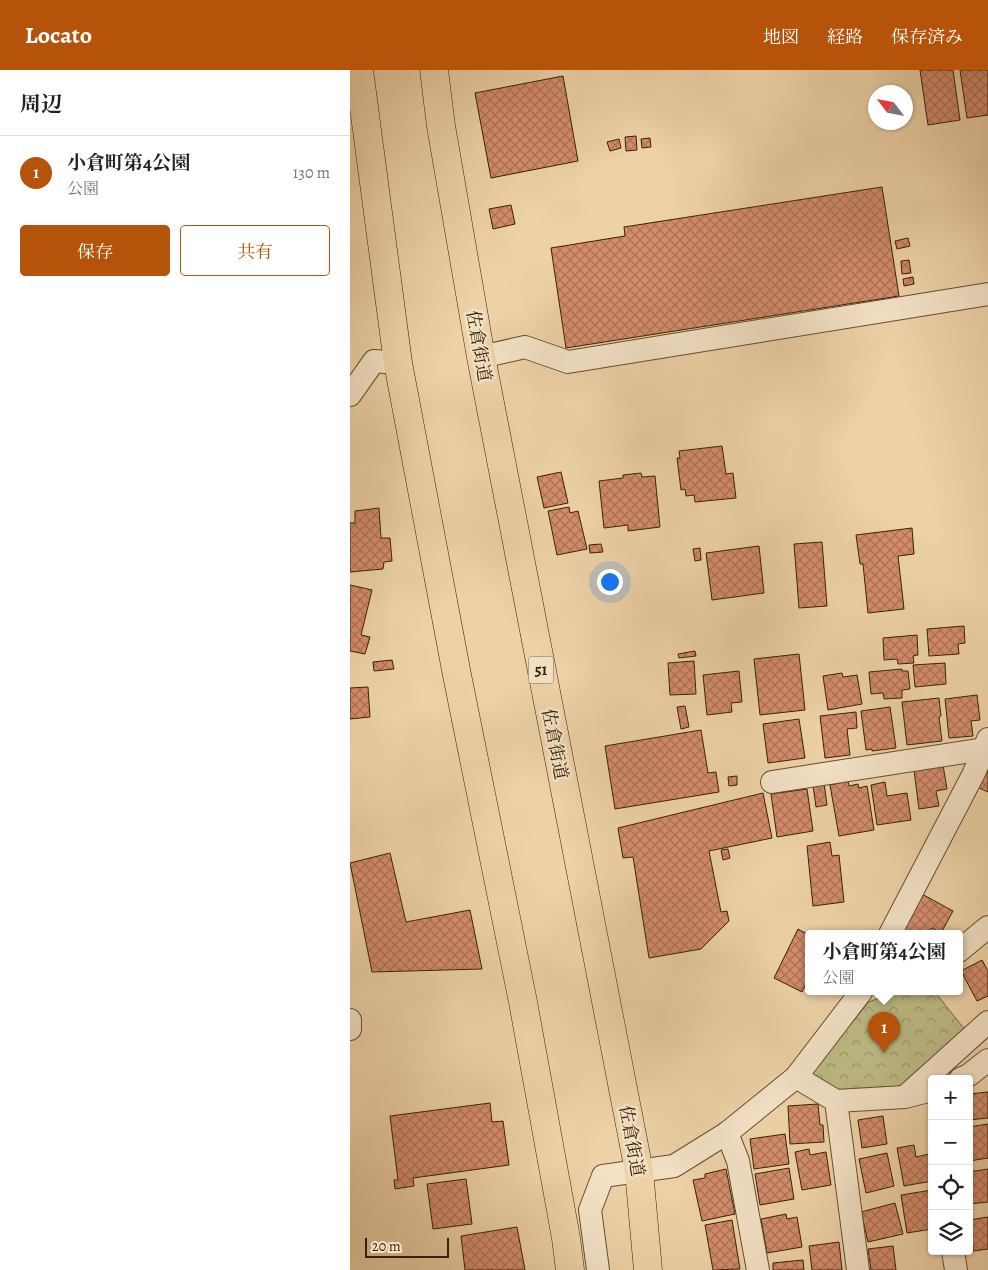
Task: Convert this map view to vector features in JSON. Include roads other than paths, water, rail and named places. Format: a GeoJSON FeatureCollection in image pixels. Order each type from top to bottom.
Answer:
{"type":"FeatureCollection","features":[{"type":"Feature","properties":{"kind":"highway"},"geometry":{"type":"LineString","coordinates":[[359,70],[398,363],[457,675],[523,1002],[566,1238],[570,1270]]}},
{"type":"Feature","properties":{"kind":"highway","name":"佐倉街道"},"geometry":{"type":"LineString","coordinates":[[434,70],[441,126],[481,357],[638,1171],[648,1270]]}},
{"type":"Feature","properties":{"kind":"street"},"geometry":{"type":"LineString","coordinates":[[481,357],[524,347],[568,362],[988,294]]}},
{"type":"Feature","properties":{"kind":"street"},"geometry":{"type":"LineString","coordinates":[[350,395],[374,361],[398,363]]}},
{"type":"Feature","properties":{"kind":"street"},"geometry":{"type":"LineString","coordinates":[[772,782],[986,744]]}},
{"type":"Feature","properties":{"kind":"street"},"geometry":{"type":"LineString","coordinates":[[892,930],[974,773],[986,744]]}},
{"type":"Feature","properties":{"kind":"street"},"geometry":{"type":"LineString","coordinates":[[963,948],[988,927]]}},
{"type":"Feature","properties":{"kind":"street"},"geometry":{"type":"LineString","coordinates":[[598,1270],[590,1210],[603,1176],[674,1166],[727,1132],[796,1077],[859,995]]}},
{"type":"Feature","properties":{"kind":"street"},"geometry":{"type":"LineString","coordinates":[[350,1020],[350,1029]]}},
{"type":"Feature","properties":{"kind":"street"},"geometry":{"type":"LineString","coordinates":[[905,1097],[988,1022]]}},
{"type":"Feature","properties":{"kind":"street"},"geometry":{"type":"LineString","coordinates":[[969,1075],[988,1060]]}},
{"type":"Feature","properties":{"kind":"street"},"geometry":{"type":"LineString","coordinates":[[796,1077],[836,1101],[905,1097],[928,1091]]}},
{"type":"Feature","properties":{"kind":"street"},"geometry":{"type":"LineString","coordinates":[[836,1101],[858,1270]]}},
{"type":"Feature","properties":{"kind":"street"},"geometry":{"type":"LineString","coordinates":[[727,1132],[738,1161],[758,1270]]}},
{"type":"Feature","properties":{"kind":"street"},"geometry":{"type":"LineString","coordinates":[[954,1255],[956,1270]]}},
{"type":"Feature","properties":{"kind":"place","name":"小倉町第4公園"},"geometry":{"type":"Point","coordinates":[884,1053]}}]}
